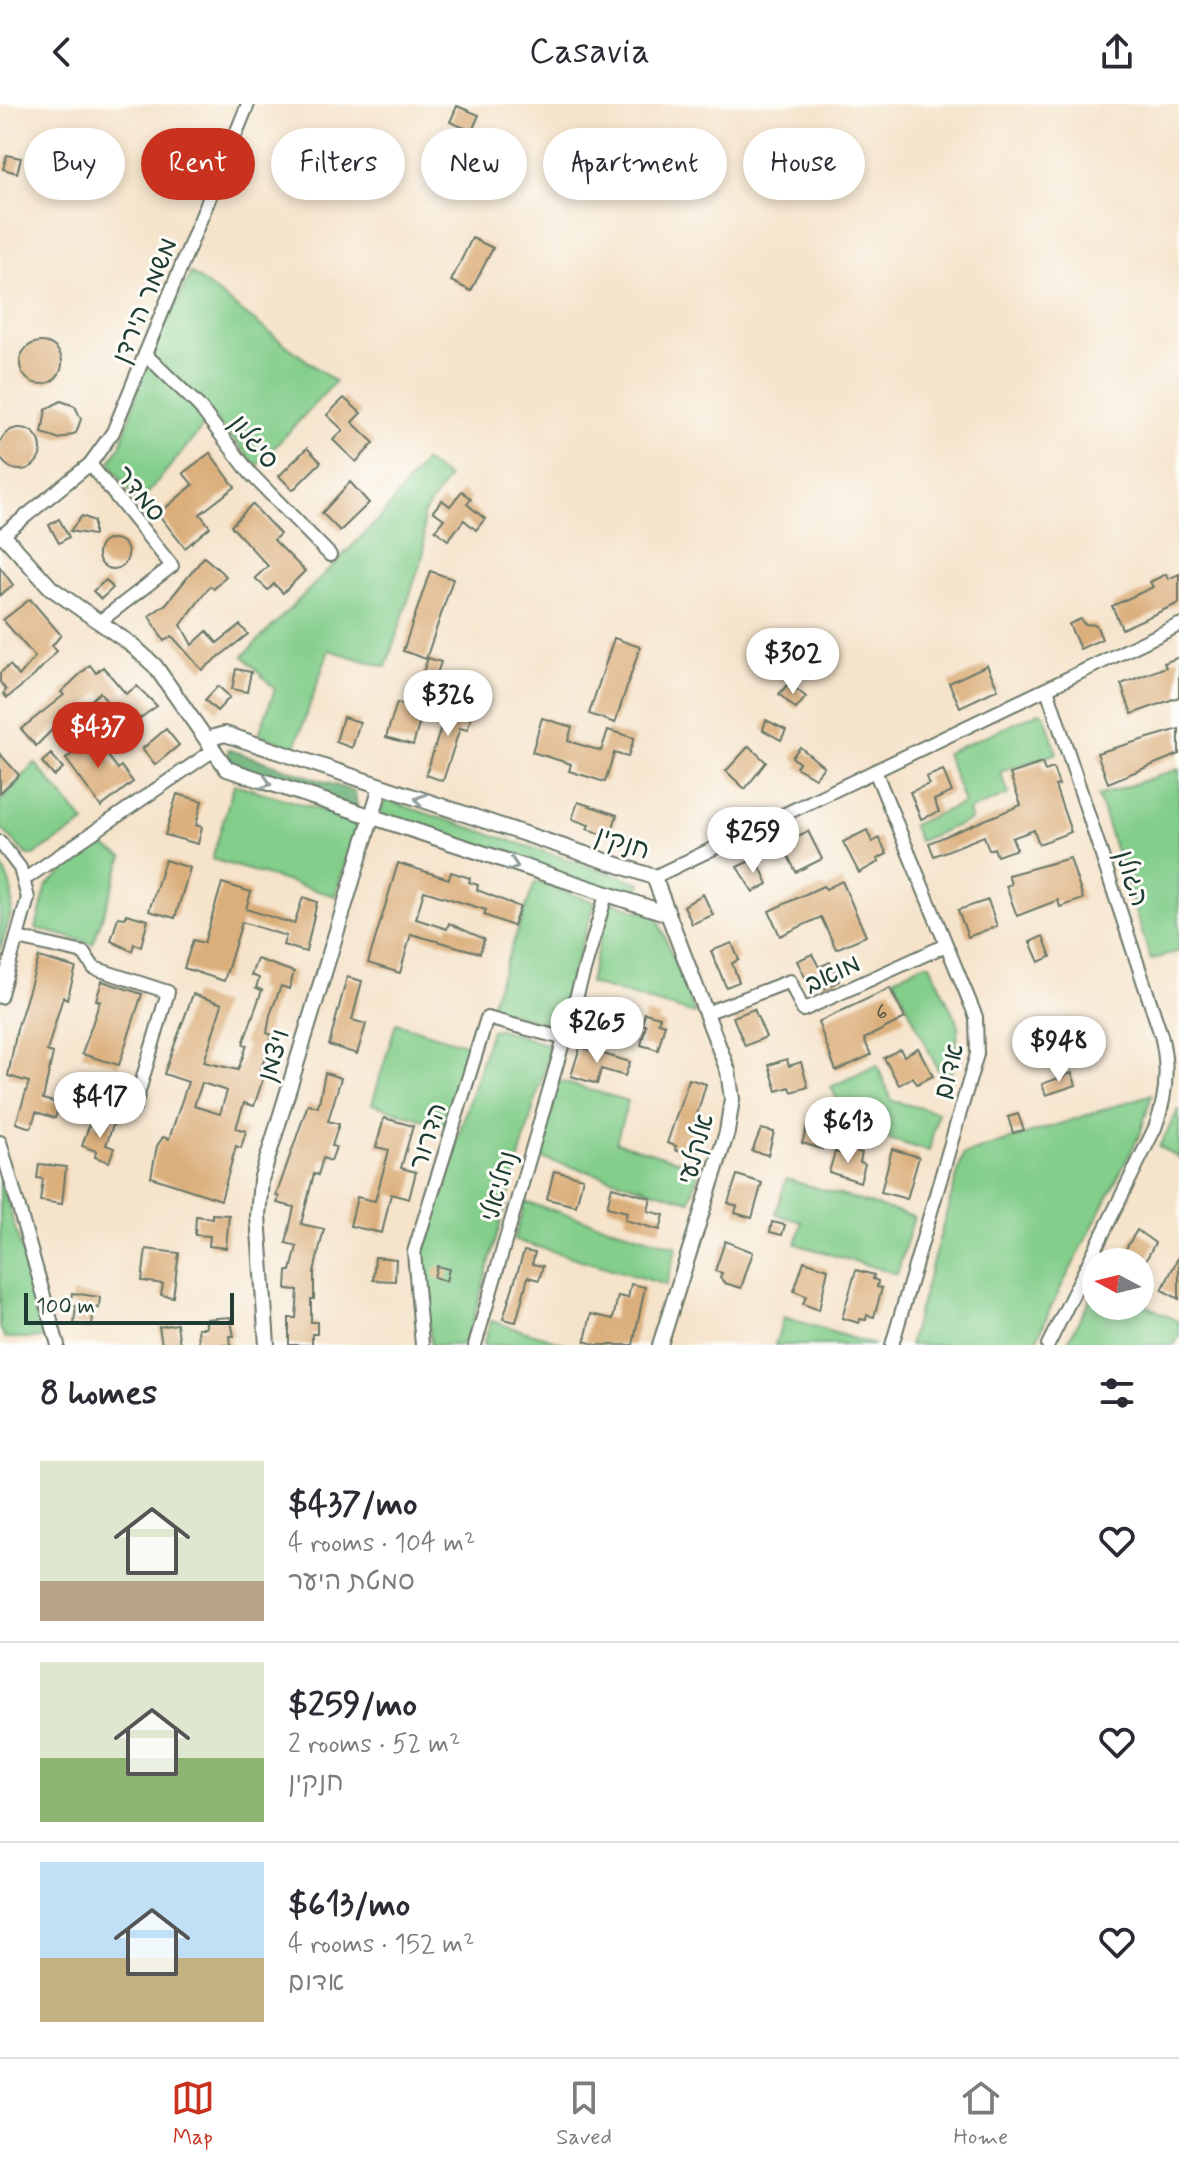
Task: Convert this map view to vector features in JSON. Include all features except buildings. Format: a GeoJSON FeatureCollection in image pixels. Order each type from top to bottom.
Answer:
{"type":"FeatureCollection","features":[{"type":"Feature","properties":{"kind":"street","name":"משמר הירדן"},"geometry":{"type":"LineString","coordinates":[[90,464],[111,436],[248,104]]}},
{"type":"Feature","properties":{"kind":"street","name":"סיגלון"},"geometry":{"type":"LineString","coordinates":[[145,354],[199,406],[250,473],[330,555]]}},
{"type":"Feature","properties":{"kind":"street","name":"סמדר"},"geometry":{"type":"LineString","coordinates":[[1,535],[90,464],[172,566],[99,622]]}},
{"type":"Feature","properties":{"kind":"street"},"geometry":{"type":"LineString","coordinates":[[1,535],[51,588],[132,645],[155,666],[227,769],[665,913]]}},
{"type":"Feature","properties":{"kind":"street","name":"חנקין"},"geometry":{"type":"LineString","coordinates":[[210,744],[225,734],[654,877],[1179,625]]}},
{"type":"Feature","properties":{"kind":"street","name":"הגולן"},"geometry":{"type":"LineString","coordinates":[[1047,689],[1161,1035],[1166,1074],[1163,1102],[1155,1128],[1048,1345]]}},
{"type":"Feature","properties":{"kind":"street"},"geometry":{"type":"LineString","coordinates":[[25,879],[210,744]]}},
{"type":"Feature","properties":{"kind":"street","name":"אדום"},"geometry":{"type":"LineString","coordinates":[[875,771],[977,1020],[979,1044],[892,1345]]}},
{"type":"Feature","properties":{"kind":"street","name":"ויצמן"},"geometry":{"type":"LineString","coordinates":[[267,1345],[258,1222],[261,1180],[381,786]]}},
{"type":"Feature","properties":{"kind":"street"},"geometry":{"type":"LineString","coordinates":[[0,842],[25,879],[28,903],[0,997]]}},
{"type":"Feature","properties":{"kind":"street","name":"אלקלעי"},"geometry":{"type":"LineString","coordinates":[[654,877],[665,913],[730,1078],[731,1112],[660,1345]]}},
{"type":"Feature","properties":{"kind":"street","name":"נחליאלי"},"geometry":{"type":"LineString","coordinates":[[475,1345],[606,895]]}},
{"type":"Feature","properties":{"kind":"street"},"geometry":{"type":"LineString","coordinates":[[18,938],[84,953],[94,968],[168,992],[134,1108]]}},
{"type":"Feature","properties":{"kind":"street","name":"מואב"},"geometry":{"type":"LineString","coordinates":[[706,1013],[790,981],[803,1010],[946,945]]}},
{"type":"Feature","properties":{"kind":"street","name":"הדרור"},"geometry":{"type":"LineString","coordinates":[[422,1345],[414,1252],[487,1018],[562,1038]]}},
{"type":"Feature","properties":{"kind":"street"},"geometry":{"type":"LineString","coordinates":[[0,1142],[58,1345]]}},
{"type":"Feature","properties":{"kind":"green space"},"geometry":{"type":"Polygon","coordinates":[[[191,273],[335,382],[257,466],[212,416],[138,505],[110,462],[121,444],[146,367],[191,273]]]}},
{"type":"Feature","properties":{"kind":"green space"},"geometry":{"type":"Polygon","coordinates":[[[424,461],[448,478],[423,515],[424,552],[386,667],[329,650],[295,747],[259,734],[275,689],[243,656],[382,516],[424,461]]]}},
{"type":"Feature","properties":{"kind":"green space"},"geometry":{"type":"Polygon","coordinates":[[[1040,712],[1045,716],[1057,753],[1000,772],[1009,794],[968,811],[971,820],[919,841],[912,825],[964,803],[946,753],[1040,712]]]}},
{"type":"Feature","properties":{"kind":"green space"},"geometry":{"type":"Polygon","coordinates":[[[228,749],[355,792],[357,808],[229,765],[228,749]]]}},
{"type":"Feature","properties":{"kind":"green space"},"geometry":{"type":"Polygon","coordinates":[[[35,763],[85,823],[34,855],[27,855],[0,827],[0,801],[35,763]]]}},
{"type":"Feature","properties":{"kind":"green space"},"geometry":{"type":"Polygon","coordinates":[[[1179,769],[1179,951],[1151,960],[1098,796],[1179,769]]]}},
{"type":"Feature","properties":{"kind":"green space"},"geometry":{"type":"Polygon","coordinates":[[[234,784],[358,821],[335,896],[212,859],[234,784]]]}},
{"type":"Feature","properties":{"kind":"green space"},"geometry":{"type":"Polygon","coordinates":[[[385,800],[641,883],[634,898],[380,815],[385,800]]]}},
{"type":"Feature","properties":{"kind":"green space"},"geometry":{"type":"Polygon","coordinates":[[[98,843],[123,857],[93,944],[36,928],[47,885],[98,843]]]}},
{"type":"Feature","properties":{"kind":"green space"},"geometry":{"type":"Polygon","coordinates":[[[0,864],[11,887],[12,907],[0,951],[0,864]]]}},
{"type":"Feature","properties":{"kind":"green space"},"geometry":{"type":"Polygon","coordinates":[[[535,882],[595,902],[555,1026],[490,1007],[535,882]]]}},
{"type":"Feature","properties":{"kind":"green space"},"geometry":{"type":"Polygon","coordinates":[[[610,901],[657,917],[695,1014],[589,983],[610,901]]]}},
{"type":"Feature","properties":{"kind":"green space"},"geometry":{"type":"Polygon","coordinates":[[[923,964],[930,964],[959,1027],[948,1091],[894,978],[923,964]]]}},
{"type":"Feature","properties":{"kind":"green space"},"geometry":{"type":"Polygon","coordinates":[[[396,1023],[468,1045],[444,1126],[372,1104],[396,1023]]]}},
{"type":"Feature","properties":{"kind":"green space"},"geometry":{"type":"Polygon","coordinates":[[[499,1029],[551,1046],[466,1345],[431,1345],[422,1254],[491,1030],[499,1029]]]}},
{"type":"Feature","properties":{"kind":"green space"},"geometry":{"type":"Polygon","coordinates":[[[877,1065],[892,1101],[938,1112],[929,1151],[841,1125],[844,1113],[831,1087],[877,1065]]]}},
{"type":"Feature","properties":{"kind":"green space"},"geometry":{"type":"Polygon","coordinates":[[[559,1081],[628,1101],[616,1142],[700,1167],[690,1201],[537,1157],[559,1081]]]}},
{"type":"Feature","properties":{"kind":"green space"},"geometry":{"type":"Polygon","coordinates":[[[1152,1094],[1140,1134],[1050,1309],[1035,1345],[909,1345],[963,1155],[1152,1094]]]}},
{"type":"Feature","properties":{"kind":"green space"},"geometry":{"type":"Polygon","coordinates":[[[1179,1109],[1179,1158],[1159,1147],[1179,1109]]]}},
{"type":"Feature","properties":{"kind":"green space"},"geometry":{"type":"Polygon","coordinates":[[[0,1176],[47,1338],[5,1338],[0,1328],[0,1176]]]}},
{"type":"Feature","properties":{"kind":"green space"},"geometry":{"type":"Polygon","coordinates":[[[786,1179],[914,1217],[897,1274],[796,1244],[802,1222],[776,1214],[786,1179]]]}},
{"type":"Feature","properties":{"kind":"green space"},"geometry":{"type":"Polygon","coordinates":[[[525,1202],[677,1247],[666,1285],[514,1240],[525,1202]]]}},
{"type":"Feature","properties":{"kind":"green space"},"geometry":{"type":"Polygon","coordinates":[[[1154,1309],[1179,1322],[1179,1337],[1174,1345],[1066,1345],[1082,1315],[1082,1320],[1154,1320],[1154,1309]]]}},
{"type":"Feature","properties":{"kind":"green space"},"geometry":{"type":"Polygon","coordinates":[[[784,1317],[874,1345],[775,1345],[784,1317]]]}},
{"type":"Feature","properties":{"kind":"green space"},"geometry":{"type":"Polygon","coordinates":[[[491,1321],[570,1345],[483,1345],[491,1321]]]}}]}
